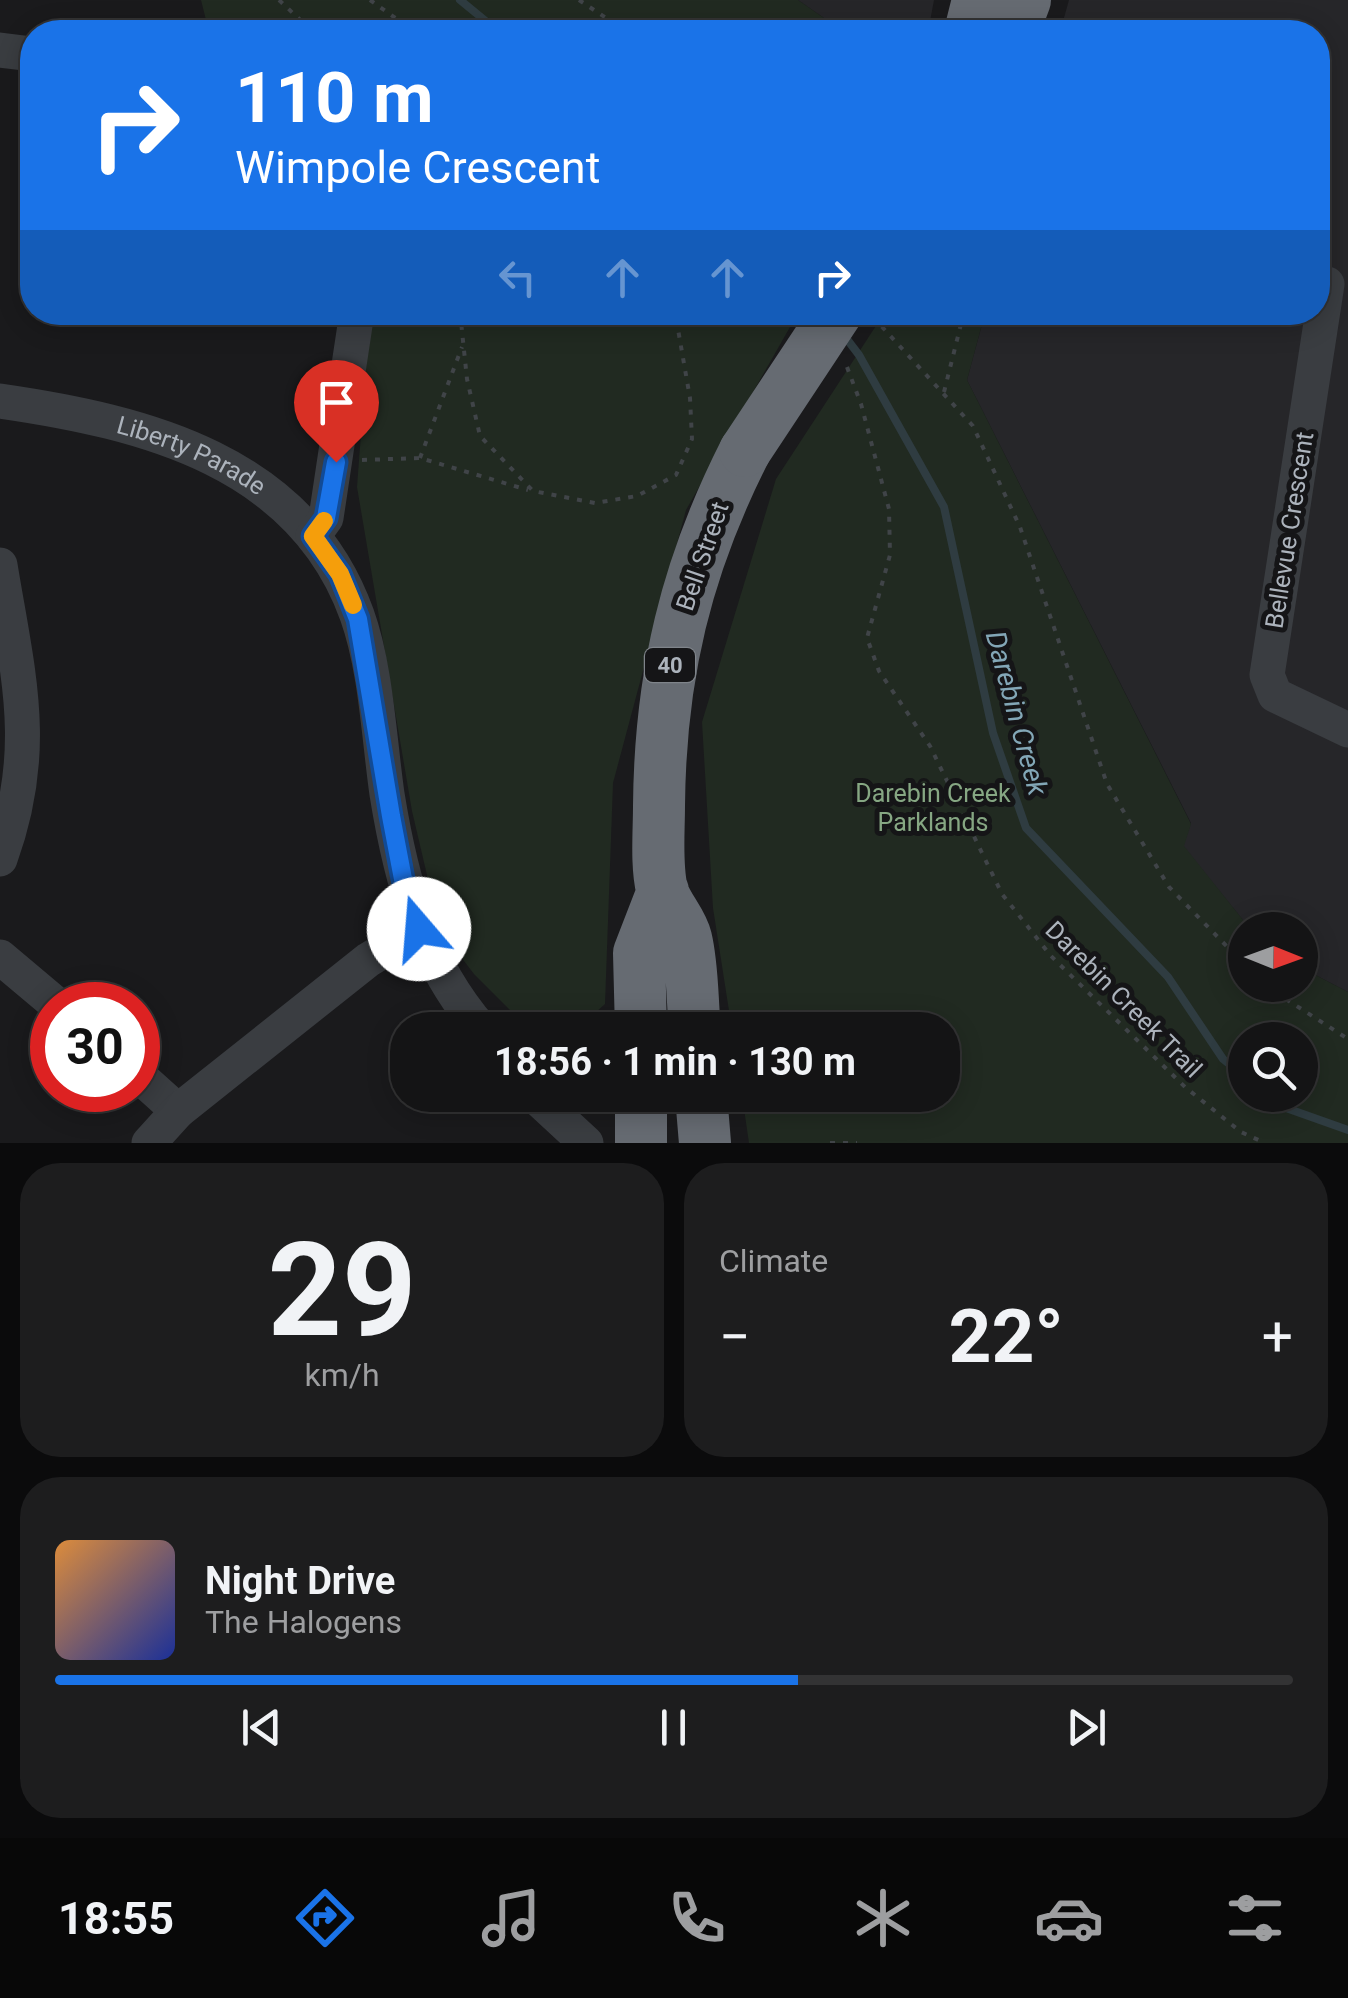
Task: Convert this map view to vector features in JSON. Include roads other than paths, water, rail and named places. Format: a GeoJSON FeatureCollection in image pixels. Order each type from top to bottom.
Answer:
{"type":"FeatureCollection","features":[{"type":"Feature","properties":{"kind":"highway","name":"Bell Street"},"geometry":{"type":"LineString","coordinates":[[632,1012],[639,952],[662,891],[660,772],[672,655],[684,600],[705,536],[745,452],[836,334]]}},
{"type":"Feature","properties":{"kind":"highway","name":"Bell Street"},"geometry":{"type":"LineString","coordinates":[[662,891],[686,936],[693,1012]]}},
{"type":"Feature","properties":{"kind":"highway"},"geometry":{"type":"LineString","coordinates":[[641,1112],[641,1143]]}},
{"type":"Feature","properties":{"kind":"street"},"geometry":{"type":"LineString","coordinates":[[313,536],[326,518],[356,325]]}},
{"type":"Feature","properties":{"kind":"street","name":"Bellevue Crescent"},"geometry":{"type":"LineString","coordinates":[[1325,325],[1267,675],[1275,695],[1348,730]]}},
{"type":"Feature","properties":{"kind":"street","name":"Liberty Parade"},"geometry":{"type":"LineString","coordinates":[[0,401],[65,410],[187,445],[258,484],[288,507],[313,536],[340,574],[358,619],[403,879],[419,929],[466,1012]]}},
{"type":"Feature","properties":{"kind":"street"},"geometry":{"type":"LineString","coordinates":[[0,565],[25,733],[20,790],[0,858]]}},
{"type":"Feature","properties":{"kind":"street"},"geometry":{"type":"LineString","coordinates":[[150,1143],[178,1111],[380,950],[419,929]]}},
{"type":"Feature","properties":{"kind":"street"},"geometry":{"type":"LineString","coordinates":[[0,957],[30,982]]}},
{"type":"Feature","properties":{"kind":"street"},"geometry":{"type":"LineString","coordinates":[[160,1095],[178,1111]]}},
{"type":"Feature","properties":{"kind":"street"},"geometry":{"type":"LineString","coordinates":[[552,1112],[586,1143]]}},
{"type":"Feature","properties":{"kind":"waterway","name":"Darebin Creek"},"geometry":{"type":"LineString","coordinates":[[460,0],[484,20]]}},
{"type":"Feature","properties":{"kind":"waterway","name":"Darebin Creek"},"geometry":{"type":"LineString","coordinates":[[843,334],[859,355],[944,507],[993,733],[1026,828],[1168,977],[1228,1063]]}},
{"type":"Feature","properties":{"kind":"waterway","name":"Darebin Creek"},"geometry":{"type":"LineString","coordinates":[[1297,1112],[1348,1130]]}},
{"type":"Feature","properties":{"kind":"park label","name":"Darebin Creek Parklands"},"geometry":{"type":"Point","coordinates":[933,808]}}]}
